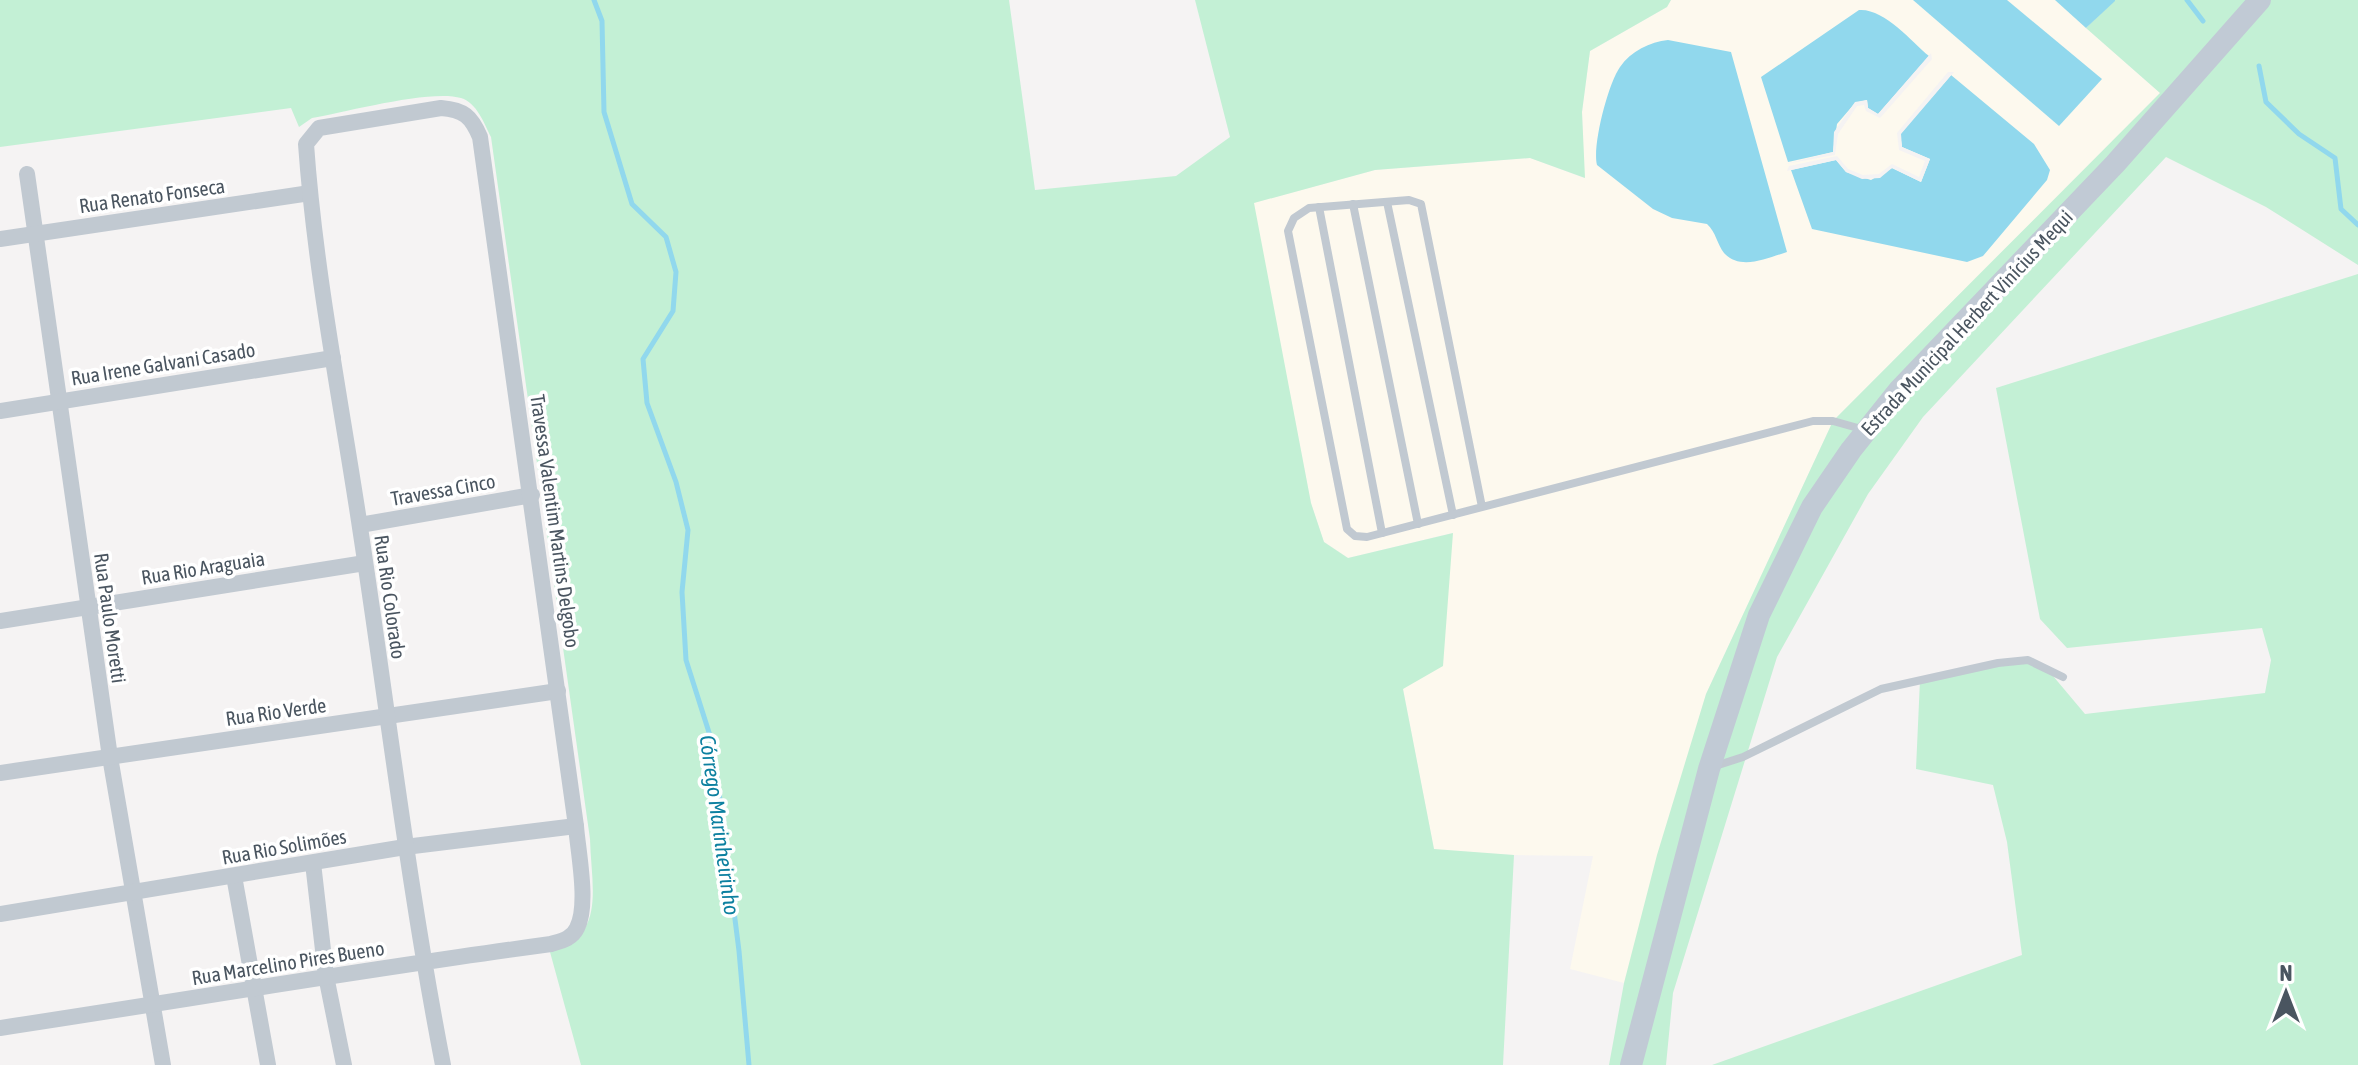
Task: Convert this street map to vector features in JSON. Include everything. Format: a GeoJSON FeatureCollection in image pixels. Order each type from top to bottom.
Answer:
{"type":"FeatureCollection","features":[{"type":"Feature","properties":{"kind":"main road","name":"Estrada Municipal Herbert Vinícius Mequi"},"geometry":{"type":"LineString","coordinates":[[1633,1062],[1709,769],[1759,615],[1812,507],[1866,430],[1899,390],[2115,164],[2260,0]]}},
{"type":"Feature","properties":{"kind":"street","name":"Rua Rio Colorado"},"geometry":{"type":"LineString","coordinates":[[443,1065],[405,847],[333,358],[306,144],[311,134],[319,128],[441,108],[462,110],[472,119]]}},
{"type":"Feature","properties":{"kind":"street","name":"Travessa Valentim Martins Delgobo"},"geometry":{"type":"LineString","coordinates":[[472,119],[480,137],[576,826],[582,907],[577,929]]}},
{"type":"Feature","properties":{"kind":"street","name":"Rua Paulo Moretti"},"geometry":{"type":"LineString","coordinates":[[27,174],[110,757],[163,1065]]}},
{"type":"Feature","properties":{"kind":"street","name":"Rua Renato Fonseca"},"geometry":{"type":"LineString","coordinates":[[0,239],[310,193]]}},
{"type":"Feature","properties":{"kind":"street","name":"Rua Irene Galvani Casado"},"geometry":{"type":"LineString","coordinates":[[0,411],[333,358]]}},
{"type":"Feature","properties":{"kind":"street","name":"Travessa Cinco"},"geometry":{"type":"LineString","coordinates":[[360,525],[532,495]]}},
{"type":"Feature","properties":{"kind":"street","name":"Rua Rio Araguaia"},"geometry":{"type":"LineString","coordinates":[[0,621],[365,563]]}},
{"type":"Feature","properties":{"kind":"street","name":"Rua Rio Verde"},"geometry":{"type":"LineString","coordinates":[[0,773],[558,691]]}},
{"type":"Feature","properties":{"kind":"street","name":"Rua Rio Solimões"},"geometry":{"type":"LineString","coordinates":[[0,914],[405,847],[576,826]]}},
{"type":"Feature","properties":{"kind":"street"},"geometry":{"type":"LineString","coordinates":[[313,863],[326,976],[344,1065]]}},
{"type":"Feature","properties":{"kind":"street"},"geometry":{"type":"LineString","coordinates":[[234,876],[268,1065]]}},
{"type":"Feature","properties":{"kind":"street","name":"Rua Marcelino Pires Bueno"},"geometry":{"type":"LineString","coordinates":[[0,1028],[551,944],[567,940],[577,929]]}},
{"type":"Feature","properties":{"kind":"lane"},"geometry":{"type":"LineString","coordinates":[[1482,507],[1421,204],[1409,200],[1309,208],[1294,218],[1288,231],[1347,529],[1355,536],[1418,524],[1813,421],[1833,421],[1866,430]]}},
{"type":"Feature","properties":{"kind":"lane"},"geometry":{"type":"LineString","coordinates":[[1387,202],[1453,515]]}},
{"type":"Feature","properties":{"kind":"lane"},"geometry":{"type":"LineString","coordinates":[[1353,204],[1418,524]]}},
{"type":"Feature","properties":{"kind":"lane"},"geometry":{"type":"LineString","coordinates":[[1319,207],[1382,533]]}},
{"type":"Feature","properties":{"kind":"lane"},"geometry":{"type":"LineString","coordinates":[[1709,769],[1743,757],[1881,689],[1998,663],[2028,660],[2063,677]]}},
{"type":"Feature","properties":{"kind":"shaded area"},"geometry":{"type":"Polygon","coordinates":[[[1671,0],[2115,0],[2086,28],[2160,93],[1833,421],[1706,694],[1624,983],[1570,969],[1593,856],[1434,850],[1403,689],[1452,533],[1348,558],[1324,542],[1311,503],[1253,203],[1375,170],[1530,158],[1584,178],[1582,112],[1590,51],[1667,7],[1671,0]]]}},
{"type":"Feature","properties":{"kind":"green space"},"geometry":{"type":"Polygon","coordinates":[[[0,0],[1009,0],[1035,190],[1176,176],[1230,137],[1195,0],[1671,0],[1667,7],[1590,51],[1582,112],[1585,178],[1530,158],[1375,170],[1254,203],[1311,503],[1324,542],[1348,558],[1453,533],[1443,666],[1403,689],[1434,849],[1514,855],[1503,1065],[581,1065],[550,952],[568,945],[580,935],[588,922],[593,891],[590,839],[491,137],[483,120],[471,104],[461,98],[430,96],[312,118],[299,127],[291,108],[0,147],[0,0]]]}},
{"type":"Feature","properties":{"kind":"green space"},"geometry":{"type":"Polygon","coordinates":[[[2115,0],[2251,0],[1807,504],[1624,1065],[1609,1065],[1624,983],[1657,855],[1706,694],[1833,421],[2160,93],[2086,28],[2115,0]]]}},
{"type":"Feature","properties":{"kind":"green space"},"geometry":{"type":"Polygon","coordinates":[[[2267,0],[2358,0],[2358,265],[2266,207],[2166,157],[1923,417],[1868,494],[1777,657],[1673,993],[1666,1065],[1640,1065],[1716,766],[1765,616],[1820,508],[1872,432],[2267,0]]]}},
{"type":"Feature","properties":{"kind":"green space"},"geometry":{"type":"Polygon","coordinates":[[[2358,274],[2358,1065],[1712,1065],[2022,955],[2007,842],[1993,785],[1916,769],[1920,680],[2028,660],[2048,670],[2085,714],[2265,693],[2271,660],[2262,628],[2067,648],[2040,619],[1996,388],[2358,274]]]}},
{"type":"Feature","properties":{"kind":"water"},"geometry":{"type":"Polygon","coordinates":[[[1913,0],[2007,0],[2102,79],[2059,126],[1913,0]]]}},
{"type":"Feature","properties":{"kind":"water"},"geometry":{"type":"Polygon","coordinates":[[[2055,0],[2115,0],[2115,1],[2086,28],[2055,0]]]}},
{"type":"Feature","properties":{"kind":"water"},"geometry":{"type":"Polygon","coordinates":[[[1859,10],[1878,14],[1929,56],[1878,114],[1868,108],[1867,100],[1855,103],[1837,124],[1833,152],[1788,162],[1761,77],[1859,10]]]}},
{"type":"Feature","properties":{"kind":"water"},"geometry":{"type":"Polygon","coordinates":[[[1668,40],[1731,52],[1787,252],[1754,262],[1731,258],[1724,253],[1707,224],[1672,218],[1653,209],[1597,165],[1602,115],[1615,75],[1641,48],[1668,40]]]}},
{"type":"Feature","properties":{"kind":"water"},"geometry":{"type":"Polygon","coordinates":[[[1951,75],[2034,144],[2050,170],[2047,180],[1983,256],[1967,262],[1812,229],[1791,170],[1836,160],[1846,172],[1871,180],[1892,168],[1921,182],[1930,159],[1902,147],[1900,134],[1951,75]]]}},
{"type":"Feature","properties":{"kind":"pier"},"geometry":{"type":"Polygon","coordinates":[[[1931,53],[1932,59],[1880,118],[1866,111],[1864,105],[1857,106],[1838,134],[1835,155],[1785,164],[1833,152],[1834,132],[1855,102],[1867,100],[1868,108],[1878,114],[1931,53]]]}},
{"type":"Feature","properties":{"kind":"pier"},"geometry":{"type":"Polygon","coordinates":[[[1948,72],[1954,72],[1901,134],[1902,147],[1930,159],[1921,182],[1892,168],[1880,178],[1862,179],[1846,172],[1836,160],[1787,171],[1789,166],[1837,156],[1848,169],[1863,175],[1879,174],[1892,164],[1919,177],[1925,161],[1899,150],[1897,133],[1948,72]]]}},
{"type":"Feature","properties":{"kind":"waterway","name":"Córrego Marinheirinho"},"geometry":{"type":"LineString","coordinates":[[594,0],[602,21],[604,112],[632,204],[666,237],[676,272],[673,311],[643,359],[647,403],[676,482],[688,530],[682,592],[686,660],[713,745],[739,951],[749,1065]]}},
{"type":"Feature","properties":{"kind":"waterway"},"geometry":{"type":"LineString","coordinates":[[2187,0],[2203,21]]}},
{"type":"Feature","properties":{"kind":"waterway"},"geometry":{"type":"LineString","coordinates":[[2259,66],[2266,102],[2299,134],[2335,158],[2341,209],[2358,225]]}}]}
